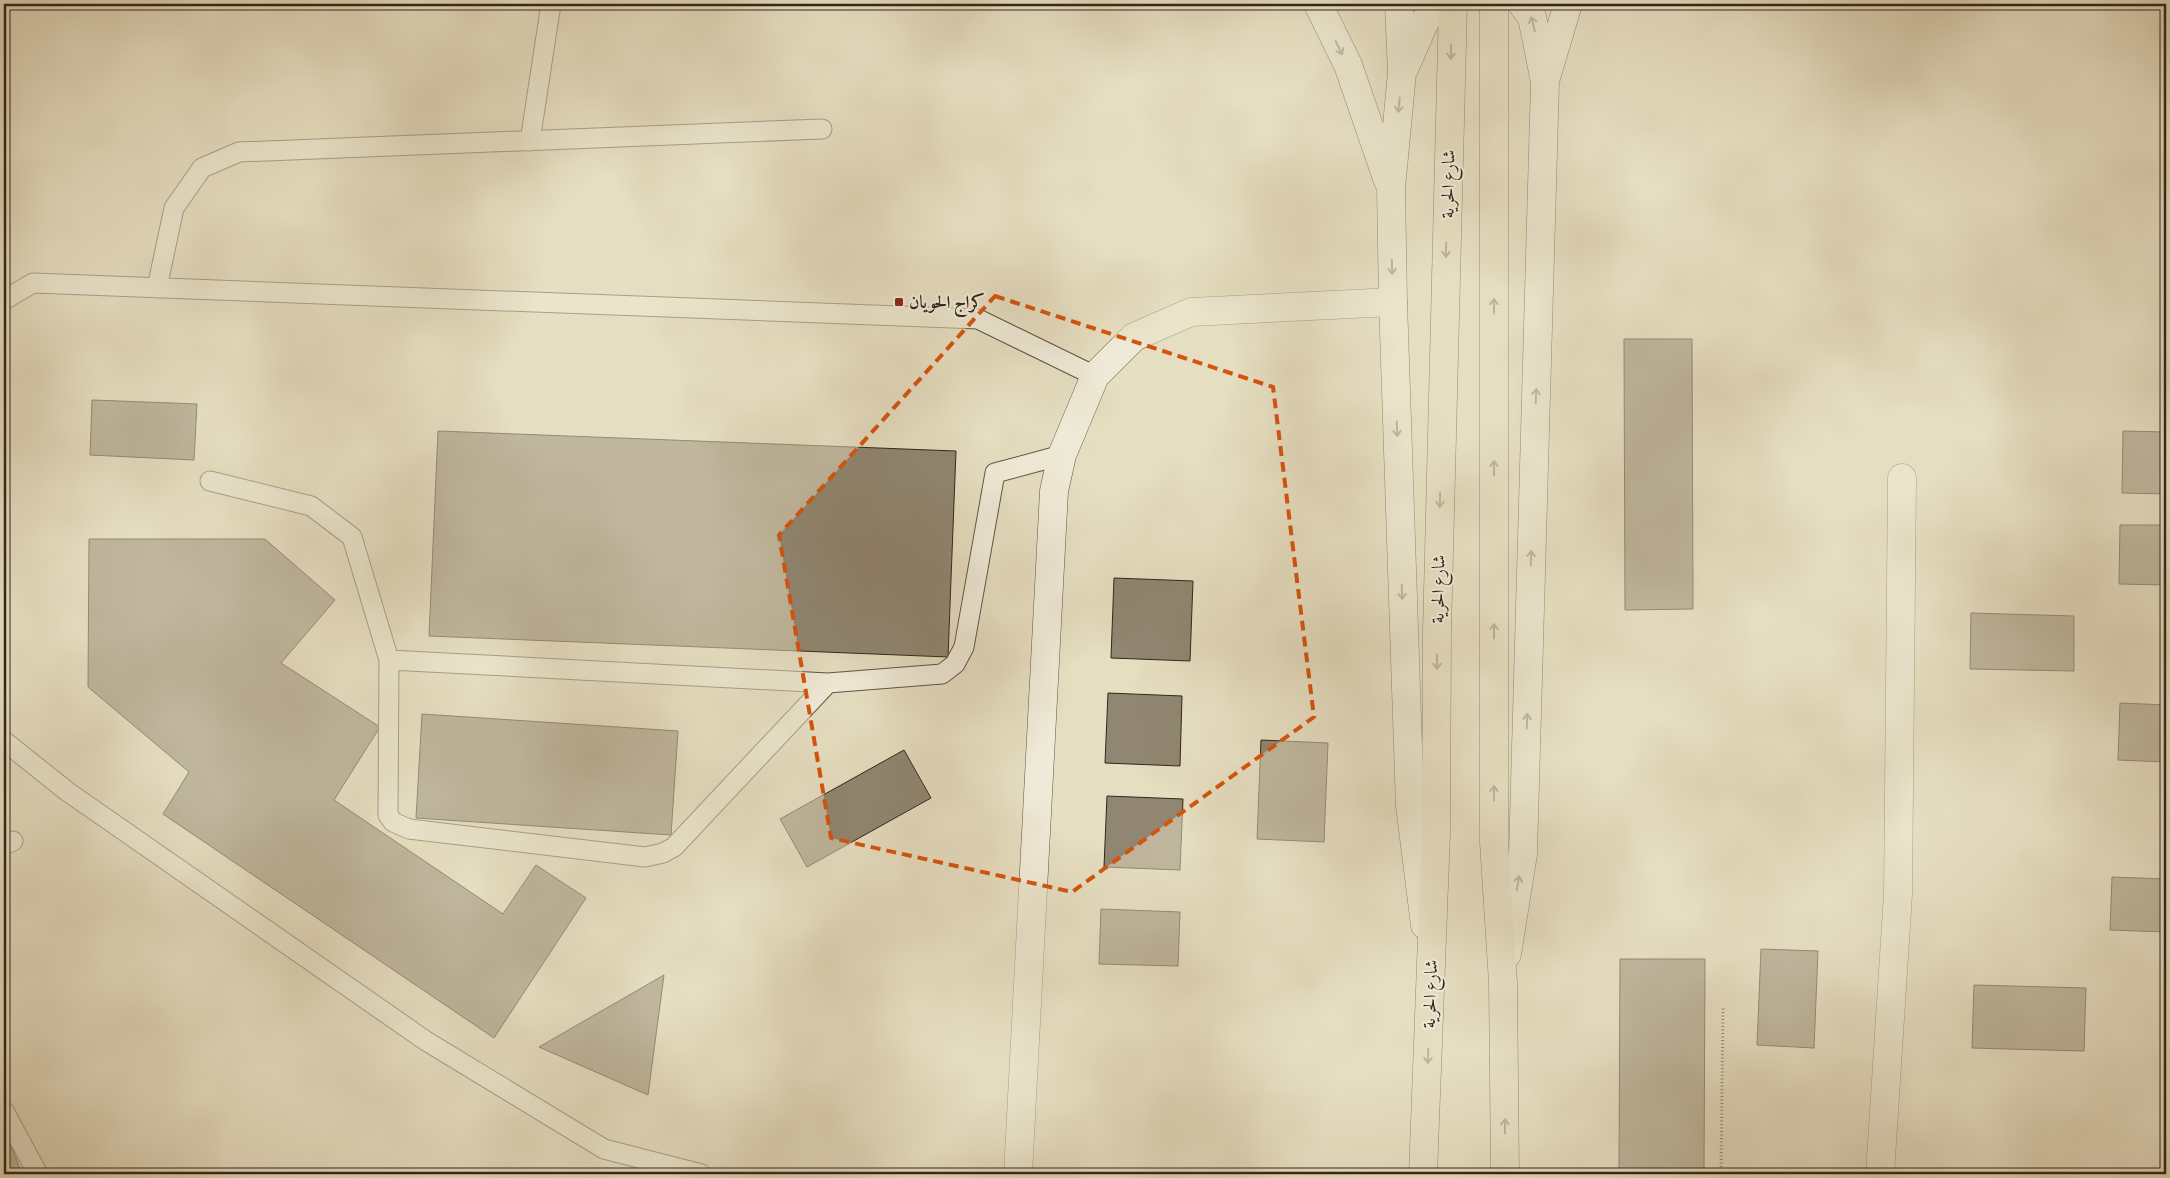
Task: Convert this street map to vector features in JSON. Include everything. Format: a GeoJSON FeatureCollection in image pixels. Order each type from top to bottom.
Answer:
{"type":"FeatureCollection","features":[{"type":"Feature","properties":{"kind":"highway","name":"شارع الحرية"},"geometry":{"type":"LineString","coordinates":[[1423,1174],[1436,833],[1437,631],[1453,4]]}},
{"type":"Feature","properties":{"kind":"highway"},"geometry":{"type":"LineString","coordinates":[[1494,4],[1494,842],[1503,983],[1505,1174]]}},
{"type":"Feature","properties":{"kind":"main road"},"geometry":{"type":"LineString","coordinates":[[1318,4],[1348,65],[1390,188]]}},
{"type":"Feature","properties":{"kind":"main road"},"geometry":{"type":"LineString","coordinates":[[1399,4],[1402,73],[1390,188],[1392,302],[1410,806],[1431,973]]}},
{"type":"Feature","properties":{"kind":"main road"},"geometry":{"type":"LineString","coordinates":[[1402,73],[1426,18],[1444,4]]}},
{"type":"Feature","properties":{"kind":"main road"},"geometry":{"type":"LineString","coordinates":[[1503,983],[1523,854],[1545,81],[1532,17],[1522,4]]}},
{"type":"Feature","properties":{"kind":"main road"},"geometry":{"type":"LineString","coordinates":[[1545,81],[1568,4]]}},
{"type":"Feature","properties":{"kind":"main road"},"geometry":{"type":"LineString","coordinates":[[1018,1174],[1054,491],[1062,455],[1095,376],[1134,337],[1192,312],[1392,302]]}},
{"type":"Feature","properties":{"kind":"main road"},"geometry":{"type":"LineString","coordinates":[[1880,1174],[1898,894],[1902,478]]}},
{"type":"Feature","properties":{"kind":"lane"},"geometry":{"type":"LineString","coordinates":[[530,141],[551,4]]}},
{"type":"Feature","properties":{"kind":"lane"},"geometry":{"type":"LineString","coordinates":[[157,288],[174,208],[202,168],[239,152],[822,129]]}},
{"type":"Feature","properties":{"kind":"lane"},"geometry":{"type":"LineString","coordinates":[[4,300],[33,283],[978,319],[1095,376]]}},
{"type":"Feature","properties":{"kind":"lane"},"geometry":{"type":"LineString","coordinates":[[389,660],[828,683],[942,674],[955,664],[964,647],[995,473],[1062,455]]}},
{"type":"Feature","properties":{"kind":"lane"},"geometry":{"type":"LineString","coordinates":[[210,481],[311,506],[352,537],[389,660],[388,815],[393,822],[410,829],[645,857],[663,853],[674,847],[828,683]]}},
{"type":"Feature","properties":{"kind":"lane"},"geometry":{"type":"LineString","coordinates":[[4,741],[68,792],[426,1041],[604,1149],[701,1174]]}},
{"type":"Feature","properties":{"kind":"lane"},"geometry":{"type":"LineString","coordinates":[[4,1111],[38,1174]]}},
{"type":"Feature","properties":{"kind":"path"},"geometry":{"type":"LineString","coordinates":[[1721,1174],[1723,1008]]}},
{"type":"Feature","properties":{"kind":"highlighted area"},"geometry":{"type":"Polygon","coordinates":[[[995,296],[1273,387],[1314,717],[1072,892],[831,838],[779,535],[995,296]]]}},
{"type":"Feature","properties":{"kind":"building"},"geometry":{"type":"Polygon","coordinates":[[[1624,339],[1692,339],[1693,609],[1625,610],[1624,339]]]}},
{"type":"Feature","properties":{"kind":"building"},"geometry":{"type":"Polygon","coordinates":[[[92,400],[197,404],[194,460],[90,455],[92,400]]]}},
{"type":"Feature","properties":{"kind":"building"},"geometry":{"type":"Polygon","coordinates":[[[438,431],[956,451],[948,657],[429,636],[438,431]]]}},
{"type":"Feature","properties":{"kind":"building"},"geometry":{"type":"Polygon","coordinates":[[[2123,431],[2166,432],[2166,494],[2122,493],[2123,431]]]}},
{"type":"Feature","properties":{"kind":"building"},"geometry":{"type":"Polygon","coordinates":[[[2120,525],[2166,525],[2166,585],[2119,584],[2120,525]]]}},
{"type":"Feature","properties":{"kind":"building"},"geometry":{"type":"Polygon","coordinates":[[[89,539],[265,539],[335,600],[281,663],[380,727],[334,800],[503,914],[536,865],[586,898],[494,1038],[163,814],[189,772],[88,687],[89,539]]]}},
{"type":"Feature","properties":{"kind":"building"},"geometry":{"type":"Polygon","coordinates":[[[1114,578],[1193,581],[1190,661],[1111,658],[1114,578]]]}},
{"type":"Feature","properties":{"kind":"building"},"geometry":{"type":"Polygon","coordinates":[[[1971,613],[2074,616],[2074,671],[1970,669],[1971,613]]]}},
{"type":"Feature","properties":{"kind":"building"},"geometry":{"type":"Polygon","coordinates":[[[1108,693],[1182,696],[1180,766],[1105,763],[1108,693]]]}},
{"type":"Feature","properties":{"kind":"building"},"geometry":{"type":"Polygon","coordinates":[[[2120,703],[2166,705],[2166,762],[2118,760],[2120,703]]]}},
{"type":"Feature","properties":{"kind":"building"},"geometry":{"type":"Polygon","coordinates":[[[422,714],[678,731],[671,835],[416,818],[422,714]]]}},
{"type":"Feature","properties":{"kind":"building"},"geometry":{"type":"Polygon","coordinates":[[[1261,740],[1328,743],[1324,842],[1257,839],[1261,740]]]}},
{"type":"Feature","properties":{"kind":"building"},"geometry":{"type":"Polygon","coordinates":[[[904,750],[931,798],[807,867],[780,819],[904,750]]]}},
{"type":"Feature","properties":{"kind":"building"},"geometry":{"type":"Polygon","coordinates":[[[1107,796],[1183,799],[1180,870],[1104,867],[1107,796]]]}},
{"type":"Feature","properties":{"kind":"building"},"geometry":{"type":"Polygon","coordinates":[[[2112,877],[2166,879],[2166,932],[2110,930],[2112,877]]]}},
{"type":"Feature","properties":{"kind":"building"},"geometry":{"type":"Polygon","coordinates":[[[1101,909],[1180,912],[1178,966],[1099,964],[1101,909]]]}},
{"type":"Feature","properties":{"kind":"building"},"geometry":{"type":"Polygon","coordinates":[[[1761,949],[1818,951],[1814,1048],[1757,1045],[1761,949]]]}},
{"type":"Feature","properties":{"kind":"building"},"geometry":{"type":"Polygon","coordinates":[[[1620,959],[1705,959],[1704,1174],[1619,1174],[1620,959]]]}},
{"type":"Feature","properties":{"kind":"building"},"geometry":{"type":"Polygon","coordinates":[[[664,975],[648,1095],[539,1047],[664,975]]]}},
{"type":"Feature","properties":{"kind":"building"},"geometry":{"type":"Polygon","coordinates":[[[1974,985],[2086,988],[2084,1051],[1972,1048],[1974,985]]]}},
{"type":"Feature","properties":{"kind":"building"},"geometry":{"type":"Polygon","coordinates":[[[6,1132],[22,1174],[4,1174],[4,1133],[6,1132]]]}},
{"type":"Feature","properties":{"kind":"place","name":"كراج الحويان"},"geometry":{"type":"Point","coordinates":[899,302]}}]}
